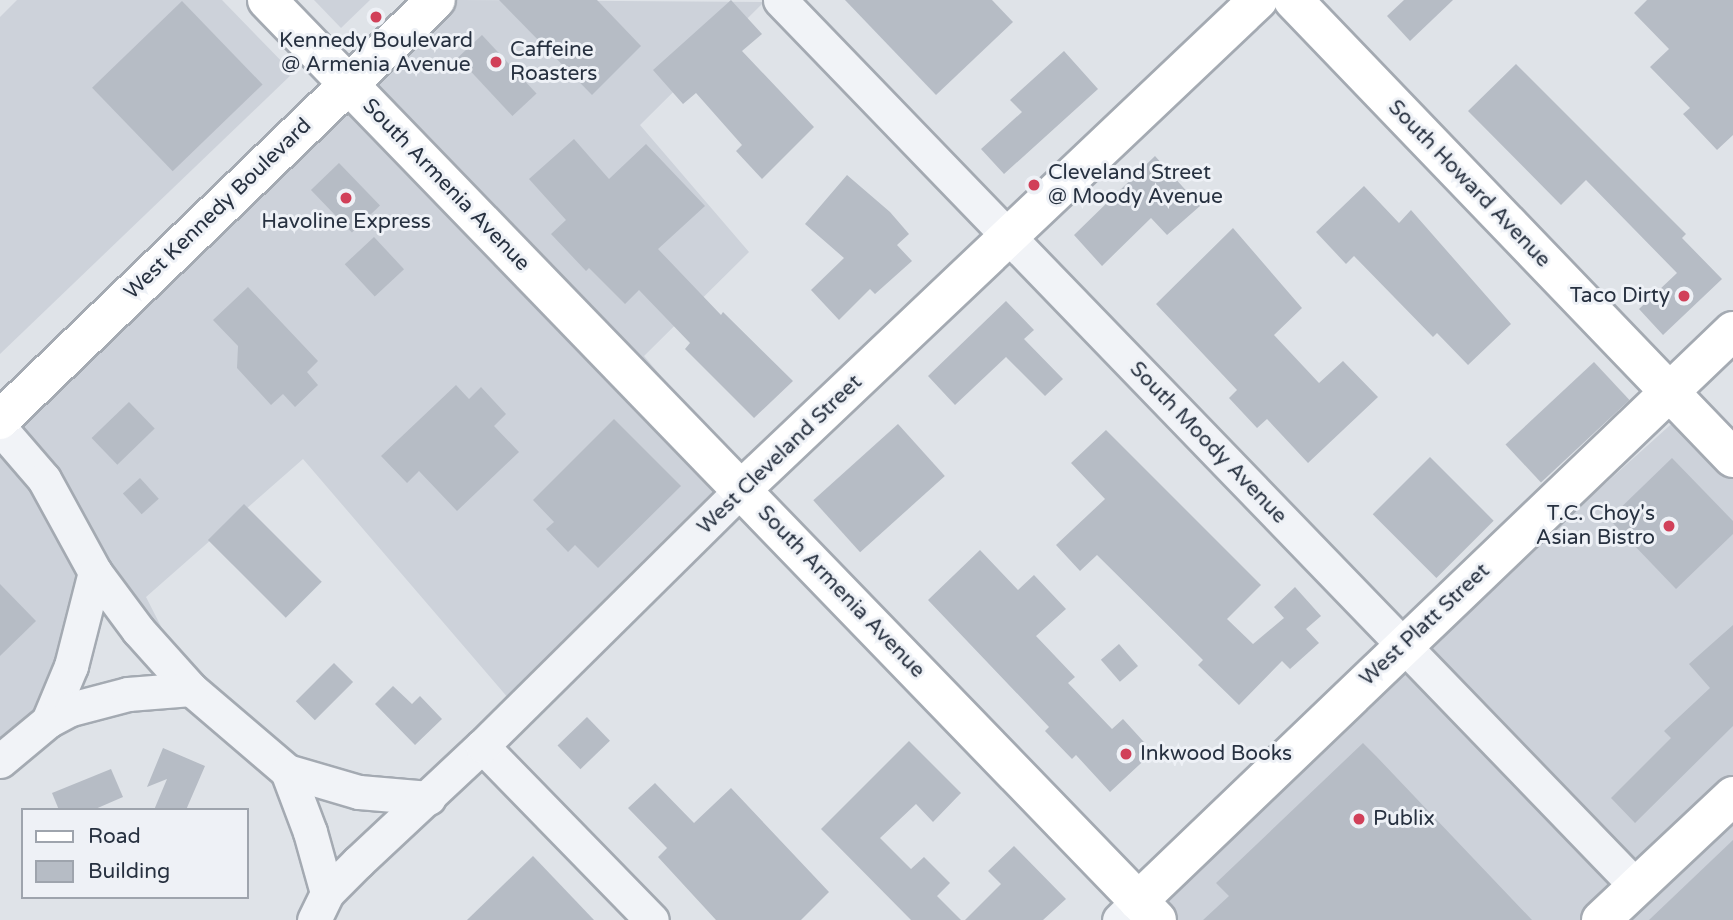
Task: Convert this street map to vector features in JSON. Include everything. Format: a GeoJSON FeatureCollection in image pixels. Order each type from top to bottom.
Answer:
{"type":"FeatureCollection","features":[{"type":"Feature","properties":{"kind":"main road","name":"South Armenia Avenue"},"geometry":{"type":"LineString","coordinates":[[267,0],[742,489],[1138,915]]}},
{"type":"Feature","properties":{"kind":"main road","name":"West Kennedy Boulevard"},"geometry":{"type":"LineString","coordinates":[[0,420],[436,0]]}},
{"type":"Feature","properties":{"kind":"main road","name":"West Cleveland Street"},"geometry":{"type":"LineString","coordinates":[[742,489],[1258,0]]}},
{"type":"Feature","properties":{"kind":"main road","name":"South Howard Avenue"},"geometry":{"type":"LineString","coordinates":[[1293,0],[1733,458]]}},
{"type":"Feature","properties":{"kind":"main road","name":"West Platt Street"},"geometry":{"type":"LineString","coordinates":[[1138,915],[1404,646],[1733,331]]}},
{"type":"Feature","properties":{"kind":"main road"},"geometry":{"type":"LineString","coordinates":[[1601,920],[1733,796]]}},
{"type":"Feature","properties":{"kind":"street","name":"South Moody Avenue"},"geometry":{"type":"LineString","coordinates":[[780,0],[1636,887]]}},
{"type":"Feature","properties":{"kind":"street"},"geometry":{"type":"LineString","coordinates":[[0,428],[44,479],[95,572],[138,630],[191,689],[287,771],[359,792],[429,798]]}},
{"type":"Feature","properties":{"kind":"street","name":"West Cleveland Street"},"geometry":{"type":"LineString","coordinates":[[321,907],[742,489]]}},
{"type":"Feature","properties":{"kind":"street"},"geometry":{"type":"LineString","coordinates":[[48,721],[71,666],[95,572]]}},
{"type":"Feature","properties":{"kind":"street"},"geometry":{"type":"LineString","coordinates":[[0,761],[48,721],[102,699],[152,690],[191,689]]}},
{"type":"Feature","properties":{"kind":"street"},"geometry":{"type":"LineString","coordinates":[[482,747],[652,920]]}},
{"type":"Feature","properties":{"kind":"street"},"geometry":{"type":"LineString","coordinates":[[287,771],[307,821],[321,907]]}},
{"type":"Feature","properties":{"kind":"shaded area"},"geometry":{"type":"Polygon","coordinates":[[[17,0],[222,0],[293,73],[0,354],[0,17],[17,0]]]}},
{"type":"Feature","properties":{"kind":"shaded area"},"geometry":{"type":"Polygon","coordinates":[[[314,0],[370,0],[341,28],[314,0]]]}},
{"type":"Feature","properties":{"kind":"shaded area"},"geometry":{"type":"Polygon","coordinates":[[[457,0],[764,2],[640,125],[749,252],[644,356],[738,467],[367,85],[457,0]]]}},
{"type":"Feature","properties":{"kind":"shaded area"},"geometry":{"type":"Polygon","coordinates":[[[349,102],[724,488],[509,699],[303,459],[146,597],[174,652],[110,570],[111,563],[104,561],[15,425],[349,102]]]}},
{"type":"Feature","properties":{"kind":"shaded area"},"geometry":{"type":"Polygon","coordinates":[[[1678,418],[1733,476],[1733,776],[1636,868],[1423,648],[1678,418]]]}},
{"type":"Feature","properties":{"kind":"shaded area"},"geometry":{"type":"Polygon","coordinates":[[[0,446],[13,458],[82,572],[59,660],[37,712],[0,743],[0,446]]]}},
{"type":"Feature","properties":{"kind":"shaded area"},"geometry":{"type":"Polygon","coordinates":[[[1404,664],[1618,885],[1581,920],[1175,920],[1158,902],[1404,664]]]}},
{"type":"Feature","properties":{"kind":"shaded area"},"geometry":{"type":"Polygon","coordinates":[[[1733,815],[1733,920],[1622,920],[1733,815]]]}},
{"type":"Feature","properties":{"kind":"building"},"geometry":{"type":"Polygon","coordinates":[[[499,0],[597,0],[641,46],[592,95],[499,0]]]}},
{"type":"Feature","properties":{"kind":"building"},"geometry":{"type":"Polygon","coordinates":[[[731,0],[762,34],[742,51],[814,127],[762,179],[736,151],[742,145],[696,93],[683,104],[653,70],[731,0]]]}},
{"type":"Feature","properties":{"kind":"building"},"geometry":{"type":"Polygon","coordinates":[[[845,0],[992,0],[1013,22],[936,95],[845,0]]]}},
{"type":"Feature","properties":{"kind":"building"},"geometry":{"type":"Polygon","coordinates":[[[1404,0],[1453,0],[1410,41],[1387,16],[1404,0]]]}},
{"type":"Feature","properties":{"kind":"building"},"geometry":{"type":"Polygon","coordinates":[[[1647,0],[1733,0],[1733,135],[1717,150],[1683,114],[1690,108],[1650,67],[1669,49],[1634,13],[1647,0]]]}},
{"type":"Feature","properties":{"kind":"building"},"geometry":{"type":"Polygon","coordinates":[[[182,1],[263,84],[173,171],[92,88],[182,1]]]}},
{"type":"Feature","properties":{"kind":"building"},"geometry":{"type":"Polygon","coordinates":[[[482,35],[537,94],[512,116],[458,58],[482,35]]]}},
{"type":"Feature","properties":{"kind":"building"},"geometry":{"type":"Polygon","coordinates":[[[1064,51],[1098,89],[1004,174],[981,149],[1022,112],[1010,100],[1064,51]]]}},
{"type":"Feature","properties":{"kind":"building"},"geometry":{"type":"Polygon","coordinates":[[[1516,64],[1686,234],[1682,238],[1722,279],[1663,335],[1639,309],[1677,273],[1586,180],[1561,205],[1468,111],[1516,64]]]}},
{"type":"Feature","properties":{"kind":"building"},"geometry":{"type":"Polygon","coordinates":[[[574,139],[609,179],[646,144],[705,206],[658,249],[721,315],[723,312],[793,381],[754,418],[685,349],[690,343],[639,290],[625,304],[589,268],[586,271],[551,234],[566,220],[529,179],[574,139]]]}},
{"type":"Feature","properties":{"kind":"building"},"geometry":{"type":"Polygon","coordinates":[[[1155,156],[1200,206],[1167,235],[1151,218],[1102,266],[1074,235],[1155,156]]]}},
{"type":"Feature","properties":{"kind":"building","name":"Havoline Express"},"geometry":{"type":"Polygon","coordinates":[[[339,163],[380,205],[352,233],[311,190],[339,163]]]}},
{"type":"Feature","properties":{"kind":"building"},"geometry":{"type":"Polygon","coordinates":[[[847,175],[890,212],[909,234],[897,245],[912,261],[875,294],[870,289],[839,320],[811,290],[844,258],[805,224],[847,175]]]}},
{"type":"Feature","properties":{"kind":"building"},"geometry":{"type":"Polygon","coordinates":[[[1364,186],[1399,223],[1411,210],[1511,324],[1468,365],[1437,333],[1433,337],[1354,256],[1346,264],[1316,232],[1364,186]]]}},
{"type":"Feature","properties":{"kind":"building"},"geometry":{"type":"Polygon","coordinates":[[[1233,228],[1302,308],[1274,335],[1319,383],[1343,361],[1378,397],[1308,463],[1267,419],[1257,428],[1229,398],[1237,390],[1156,304],[1233,228]]]}},
{"type":"Feature","properties":{"kind":"building"},"geometry":{"type":"Polygon","coordinates":[[[374,237],[404,269],[375,296],[345,264],[374,237]]]}},
{"type":"Feature","properties":{"kind":"building"},"geometry":{"type":"Polygon","coordinates":[[[248,287],[318,361],[307,372],[318,385],[295,407],[283,394],[271,405],[237,368],[238,346],[213,320],[248,287]]]}},
{"type":"Feature","properties":{"kind":"building"},"geometry":{"type":"Polygon","coordinates":[[[1006,301],[1034,330],[1024,339],[1063,379],[1045,396],[1006,357],[955,405],[928,376],[1006,301]]]}},
{"type":"Feature","properties":{"kind":"building"},"geometry":{"type":"Polygon","coordinates":[[[1594,362],[1629,400],[1541,483],[1506,445],[1594,362]]]}},
{"type":"Feature","properties":{"kind":"building"},"geometry":{"type":"Polygon","coordinates":[[[456,385],[469,399],[481,387],[506,414],[494,426],[519,452],[457,511],[419,471],[407,483],[381,456],[456,385]]]}},
{"type":"Feature","properties":{"kind":"building"},"geometry":{"type":"Polygon","coordinates":[[[129,402],[155,429],[117,465],[92,438],[129,402]]]}},
{"type":"Feature","properties":{"kind":"building"},"geometry":{"type":"Polygon","coordinates":[[[614,419],[681,486],[598,568],[575,545],[568,552],[546,529],[554,522],[533,500],[614,419]]]}},
{"type":"Feature","properties":{"kind":"building"},"geometry":{"type":"Polygon","coordinates":[[[898,424],[945,476],[860,552],[813,500],[898,424]]]}},
{"type":"Feature","properties":{"kind":"building"},"geometry":{"type":"Polygon","coordinates":[[[1106,430],[1261,585],[1227,619],[1253,644],[1284,618],[1274,607],[1295,587],[1321,616],[1306,629],[1319,643],[1290,669],[1282,661],[1239,705],[1198,665],[1203,660],[1097,555],[1080,571],[1056,545],[1105,499],[1071,463],[1106,430]]]}},
{"type":"Feature","properties":{"kind":"building"},"geometry":{"type":"Polygon","coordinates":[[[1430,457],[1494,521],[1436,578],[1373,514],[1430,457]]]}},
{"type":"Feature","properties":{"kind":"building"},"geometry":{"type":"Polygon","coordinates":[[[1672,458],[1733,521],[1733,534],[1676,589],[1609,519],[1672,458]]]}},
{"type":"Feature","properties":{"kind":"building"},"geometry":{"type":"Polygon","coordinates":[[[140,478],[159,499],[142,514],[123,493],[140,478]]]}},
{"type":"Feature","properties":{"kind":"building"},"geometry":{"type":"Polygon","coordinates":[[[244,504],[322,582],[286,618],[208,540],[244,504]]]}},
{"type":"Feature","properties":{"kind":"building"},"geometry":{"type":"Polygon","coordinates":[[[980,550],[1018,590],[1034,575],[1066,609],[1036,636],[1075,677],[1068,683],[1112,729],[1123,719],[1153,752],[1110,792],[1076,755],[1072,759],[1045,731],[1049,727],[928,600],[980,550]]]}},
{"type":"Feature","properties":{"kind":"building"},"geometry":{"type":"Polygon","coordinates":[[[0,584],[36,621],[0,656],[0,584]]]}},
{"type":"Feature","properties":{"kind":"building"},"geometry":{"type":"Polygon","coordinates":[[[1733,625],[1733,726],[1635,823],[1611,798],[1671,738],[1664,731],[1710,688],[1689,664],[1733,625]]]}},
{"type":"Feature","properties":{"kind":"building"},"geometry":{"type":"Polygon","coordinates":[[[1119,644],[1138,666],[1120,682],[1101,660],[1119,644]]]}},
{"type":"Feature","properties":{"kind":"building"},"geometry":{"type":"Polygon","coordinates":[[[334,663],[353,682],[315,720],[296,701],[334,663]]]}},
{"type":"Feature","properties":{"kind":"building"},"geometry":{"type":"Polygon","coordinates":[[[393,686],[412,704],[420,696],[442,719],[415,745],[375,704],[393,686]]]}},
{"type":"Feature","properties":{"kind":"building"},"geometry":{"type":"Polygon","coordinates":[[[587,717],[610,741],[580,769],[558,745],[587,717]]]}},
{"type":"Feature","properties":{"kind":"building"},"geometry":{"type":"Polygon","coordinates":[[[909,741],[961,793],[933,822],[916,804],[880,838],[911,869],[924,857],[950,883],[937,896],[961,920],[911,920],[821,829],[909,741]]]}},
{"type":"Feature","properties":{"kind":"building","name":"Publix"},"geometry":{"type":"Polygon","coordinates":[[[1363,743],[1532,920],[1203,920],[1229,896],[1216,883],[1363,743]]]}},
{"type":"Feature","properties":{"kind":"building"},"geometry":{"type":"Polygon","coordinates":[[[163,748],[205,766],[187,808],[155,808],[167,779],[147,787],[163,748]]]}},
{"type":"Feature","properties":{"kind":"building"},"geometry":{"type":"Polygon","coordinates":[[[111,769],[123,797],[98,808],[58,808],[52,793],[111,769]]]}},
{"type":"Feature","properties":{"kind":"building"},"geometry":{"type":"Polygon","coordinates":[[[655,783],[694,823],[731,788],[829,892],[801,920],[716,920],[658,857],[667,848],[628,808],[655,783]]]}},
{"type":"Feature","properties":{"kind":"building"},"geometry":{"type":"Polygon","coordinates":[[[1733,840],[1733,920],[1649,920],[1733,840]]]}},
{"type":"Feature","properties":{"kind":"building"},"geometry":{"type":"Polygon","coordinates":[[[1014,846],[1066,899],[1043,920],[965,920],[1001,884],[988,871],[1014,846]]]}},
{"type":"Feature","properties":{"kind":"building"},"geometry":{"type":"Polygon","coordinates":[[[533,856],[594,920],[467,920],[533,856]]]}},
{"type":"Feature","properties":{"kind":"place","name":"Kennedy Boulevard @ Armenia Avenue"},"geometry":{"type":"Point","coordinates":[376,17]}},
{"type":"Feature","properties":{"kind":"place","name":"Caffeine Roasters"},"geometry":{"type":"Point","coordinates":[496,62]}},
{"type":"Feature","properties":{"kind":"place","name":"Cleveland Street @ Moody Avenue"},"geometry":{"type":"Point","coordinates":[1034,185]}},
{"type":"Feature","properties":{"kind":"place","name":"Havoline Express"},"geometry":{"type":"Point","coordinates":[346,198]}},
{"type":"Feature","properties":{"kind":"place","name":"Taco Dirty"},"geometry":{"type":"Point","coordinates":[1684,296]}},
{"type":"Feature","properties":{"kind":"place","name":"T.C. Choy's Asian Bistro"},"geometry":{"type":"Point","coordinates":[1669,526]}},
{"type":"Feature","properties":{"kind":"place","name":"Inkwood Books"},"geometry":{"type":"Point","coordinates":[1126,754]}},
{"type":"Feature","properties":{"kind":"place","name":"Publix"},"geometry":{"type":"Point","coordinates":[1359,819]}}]}
